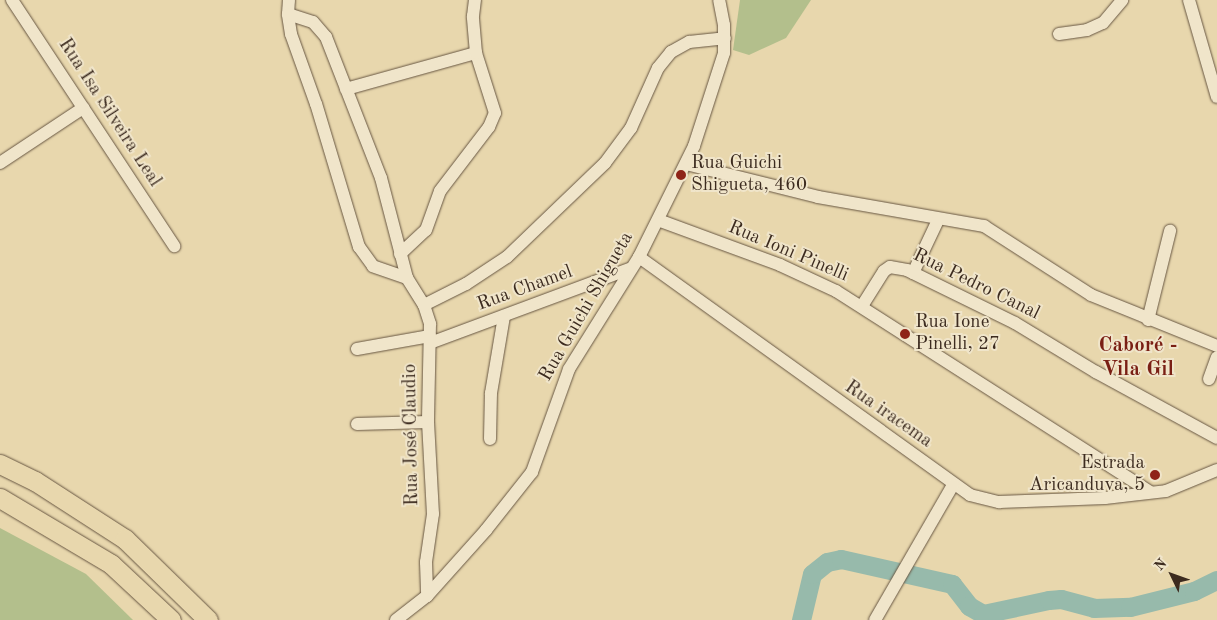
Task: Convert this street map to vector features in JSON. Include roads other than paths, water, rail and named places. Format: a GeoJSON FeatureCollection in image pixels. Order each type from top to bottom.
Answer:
{"type":"FeatureCollection","features":[{"type":"Feature","properties":{"kind":"highway"},"geometry":{"type":"LineString","coordinates":[[0,464],[35,481],[124,539],[208,620]]}},
{"type":"Feature","properties":{"kind":"highway"},"geometry":{"type":"LineString","coordinates":[[0,498],[111,564],[170,620]]}},
{"type":"Feature","properties":{"kind":"street","name":"Rua Isa Silveira Leal"},"geometry":{"type":"LineString","coordinates":[[12,0],[174,246]]}},
{"type":"Feature","properties":{"kind":"street"},"geometry":{"type":"LineString","coordinates":[[289,0],[288,14],[291,34],[316,104],[359,247],[373,266],[407,278]]}},
{"type":"Feature","properties":{"kind":"street"},"geometry":{"type":"LineString","coordinates":[[400,254],[426,230],[440,191],[489,127],[495,109],[476,53],[473,16],[475,0]]}},
{"type":"Feature","properties":{"kind":"street","name":"Rua Guichi Shigueta"},"geometry":{"type":"LineString","coordinates":[[396,620],[426,596],[486,530],[532,472],[569,369],[636,262],[686,164],[712,96],[725,38],[719,0]]}},
{"type":"Feature","properties":{"kind":"street"},"geometry":{"type":"LineString","coordinates":[[1059,34],[1087,30],[1103,23],[1122,0]]}},
{"type":"Feature","properties":{"kind":"street"},"geometry":{"type":"LineString","coordinates":[[1189,0],[1217,97]]}},
{"type":"Feature","properties":{"kind":"street","name":"Rua José Claudio"},"geometry":{"type":"LineString","coordinates":[[288,14],[320,27],[381,178],[407,278],[424,305],[430,339],[428,422],[433,514],[426,562],[426,596]]}},
{"type":"Feature","properties":{"kind":"street"},"geometry":{"type":"LineString","coordinates":[[424,305],[466,284],[507,257],[605,163],[631,128],[658,68],[671,52],[689,42],[725,38]]}},
{"type":"Feature","properties":{"kind":"street"},"geometry":{"type":"LineString","coordinates":[[346,89],[476,53]]}},
{"type":"Feature","properties":{"kind":"street"},"geometry":{"type":"LineString","coordinates":[[0,163],[83,108]]}},
{"type":"Feature","properties":{"kind":"street"},"geometry":{"type":"LineString","coordinates":[[686,164],[766,186],[938,220],[984,226],[1077,287],[1148,320],[1217,346]]}},
{"type":"Feature","properties":{"kind":"street","name":"Rua Ioni Pinelli"},"geometry":{"type":"LineString","coordinates":[[658,220],[806,276],[862,306],[1150,492]]}},
{"type":"Feature","properties":{"kind":"street"},"geometry":{"type":"LineString","coordinates":[[913,273],[938,220]]}},
{"type":"Feature","properties":{"kind":"street"},"geometry":{"type":"LineString","coordinates":[[1148,320],[1170,232]]}},
{"type":"Feature","properties":{"kind":"street","name":"Rua Chamel"},"geometry":{"type":"LineString","coordinates":[[357,349],[430,339],[504,316],[636,262]]}},
{"type":"Feature","properties":{"kind":"street","name":"Rua iracema"},"geometry":{"type":"LineString","coordinates":[[636,262],[953,485],[970,495],[999,502],[1150,492],[1182,486],[1217,470]]}},
{"type":"Feature","properties":{"kind":"street","name":"Rua Pedro Canal"},"geometry":{"type":"LineString","coordinates":[[862,306],[884,271],[896,267],[913,273],[1016,322],[1096,372],[1217,438]]}},
{"type":"Feature","properties":{"kind":"street"},"geometry":{"type":"LineString","coordinates":[[490,439],[491,393],[504,316]]}},
{"type":"Feature","properties":{"kind":"street"},"geometry":{"type":"LineString","coordinates":[[1208,379],[1217,357]]}},
{"type":"Feature","properties":{"kind":"street"},"geometry":{"type":"LineString","coordinates":[[357,424],[428,422]]}},
{"type":"Feature","properties":{"kind":"street"},"geometry":{"type":"LineString","coordinates":[[875,620],[953,485]]}},
{"type":"Feature","properties":{"kind":"waterway"},"geometry":{"type":"LineString","coordinates":[[801,620],[812,574],[827,562],[841,559],[952,584],[969,606],[983,614],[1061,599],[1094,608],[1130,607],[1194,591],[1217,580]]}},
{"type":"Feature","properties":{"kind":"place","name":"Rua Guichi Shigueta, 460"},"geometry":{"type":"Point","coordinates":[681,175]}},
{"type":"Feature","properties":{"kind":"place","name":"Rua Ione Pinelli, 27"},"geometry":{"type":"Point","coordinates":[905,334]}},
{"type":"Feature","properties":{"kind":"place","name":"Estrada Aricanduva, 5"},"geometry":{"type":"Point","coordinates":[1155,475]}},
{"type":"Feature","properties":{"kind":"district","name":"Caboré - Vila Gil"},"geometry":{"type":"Point","coordinates":[1138,358]}}]}
